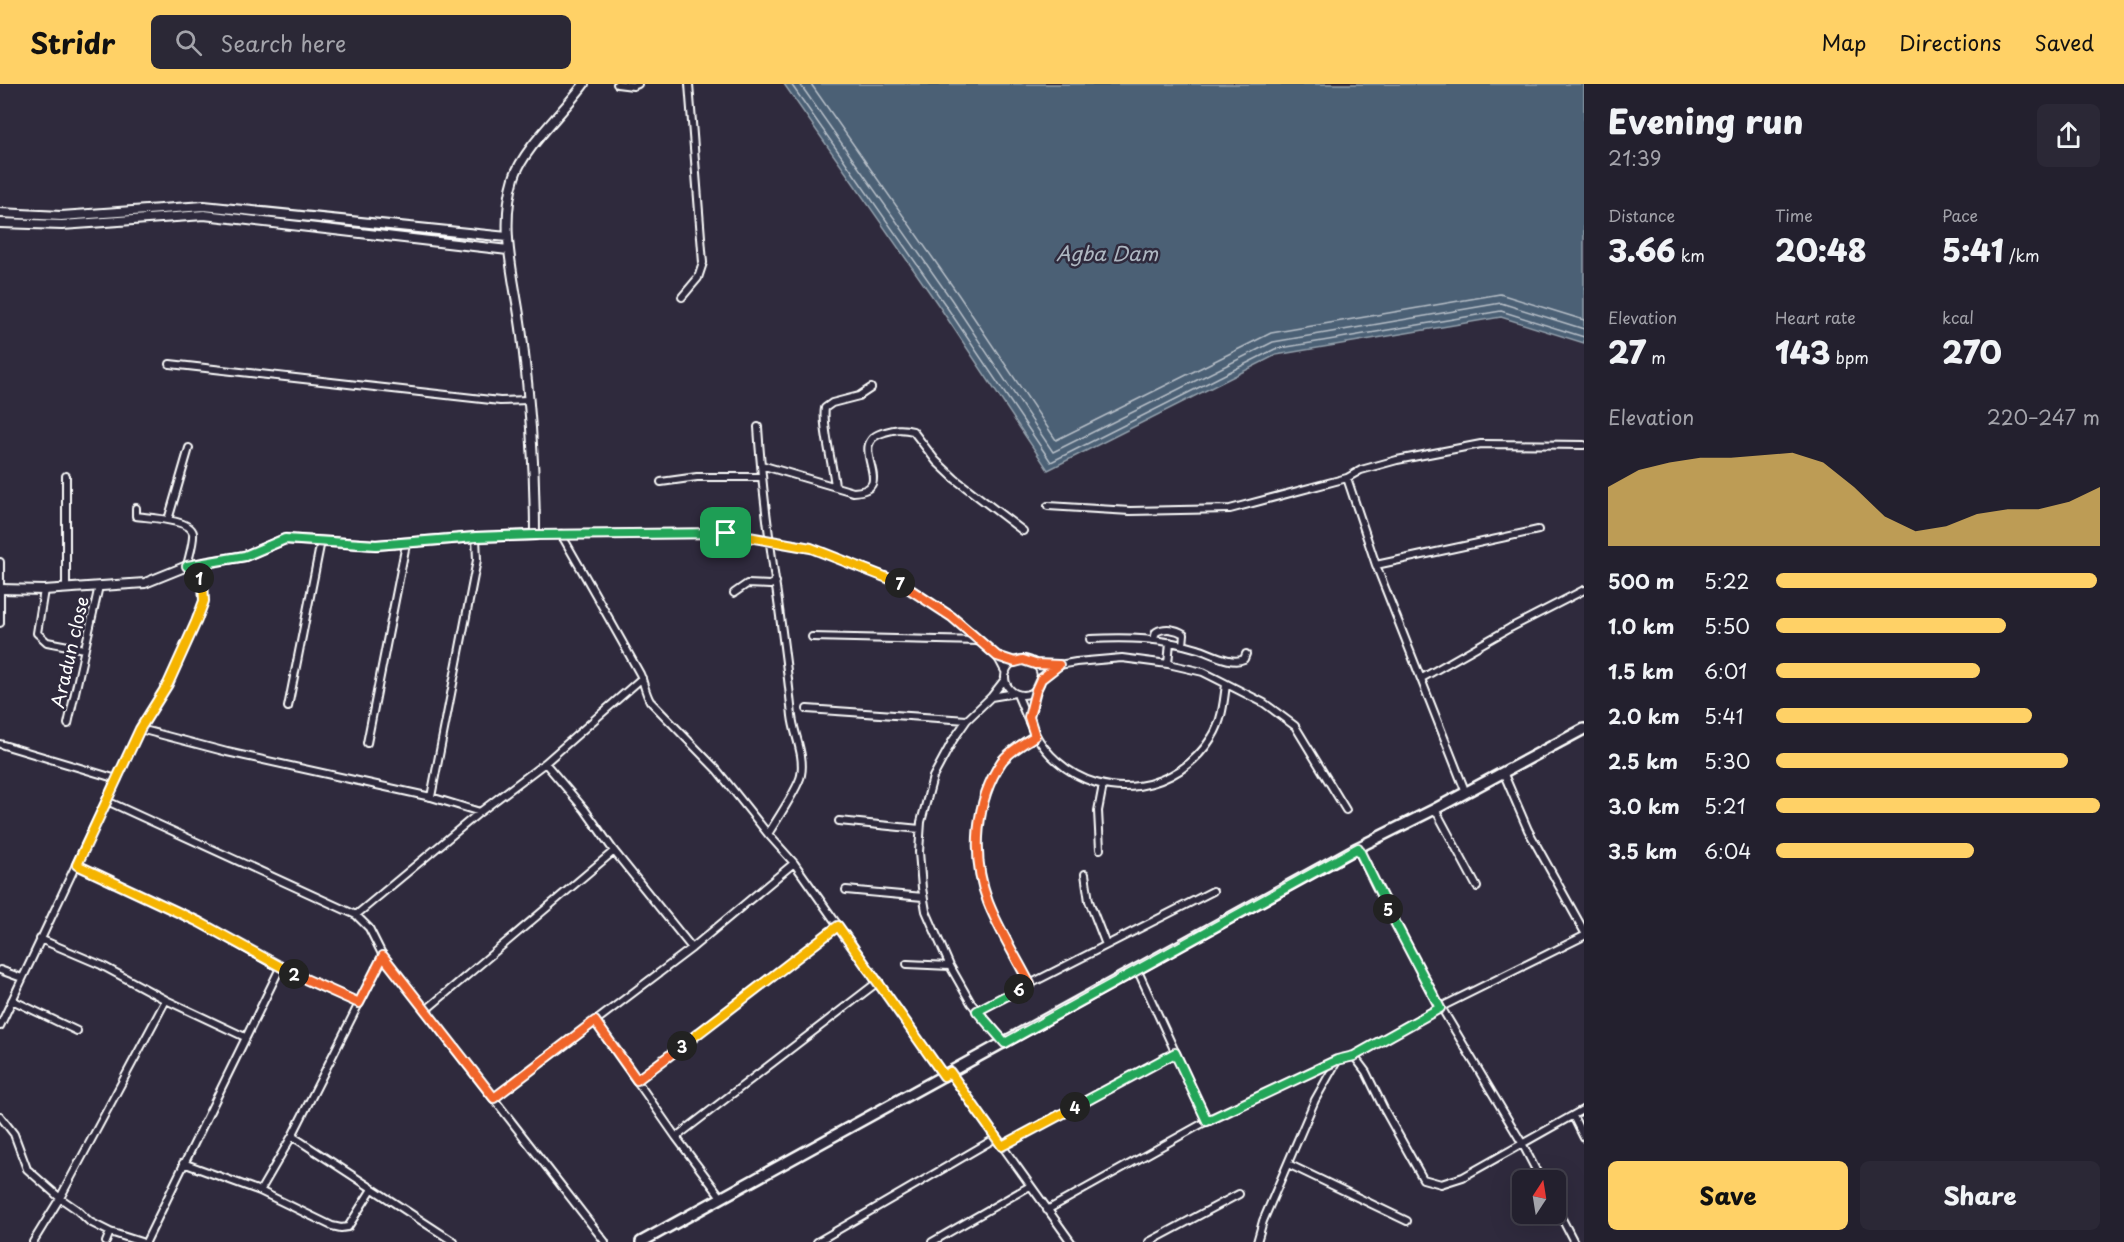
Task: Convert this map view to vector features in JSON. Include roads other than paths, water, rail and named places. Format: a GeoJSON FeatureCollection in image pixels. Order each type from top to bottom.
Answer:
{"type":"FeatureCollection","features":[{"type":"Feature","properties":{"kind":"main road"},"geometry":{"type":"LineString","coordinates":[[641,1242],[1358,848],[1584,729]]}},
{"type":"Feature","properties":{"kind":"street"},"geometry":{"type":"LineString","coordinates":[[535,535],[528,400],[518,299],[508,250],[507,209],[514,177],[524,159],[585,84]]}},
{"type":"Feature","properties":{"kind":"street"},"geometry":{"type":"LineString","coordinates":[[617,84],[633,86],[638,84]]}},
{"type":"Feature","properties":{"kind":"street"},"geometry":{"type":"LineString","coordinates":[[682,297],[698,278],[703,263],[689,84]]}},
{"type":"Feature","properties":{"kind":"street"},"geometry":{"type":"LineString","coordinates":[[0,213],[61,216],[204,206],[507,237]]}},
{"type":"Feature","properties":{"kind":"street"},"geometry":{"type":"LineString","coordinates":[[0,223],[62,225],[204,215],[508,250]]}},
{"type":"Feature","properties":{"kind":"street"},"geometry":{"type":"LineString","coordinates":[[170,364],[500,401],[528,400]]}},
{"type":"Feature","properties":{"kind":"street"},"geometry":{"type":"LineString","coordinates":[[835,486],[824,417],[825,408],[832,403],[859,396],[871,387]]}},
{"type":"Feature","properties":{"kind":"street"},"geometry":{"type":"LineString","coordinates":[[758,427],[761,477],[793,721],[802,768],[800,779],[768,834]]}},
{"type":"Feature","properties":{"kind":"street"},"geometry":{"type":"LineString","coordinates":[[761,465],[853,492],[865,491],[873,482],[869,440],[873,435],[883,432],[904,429],[912,431],[936,461],[955,479],[1023,531]]}},
{"type":"Feature","properties":{"kind":"street"},"geometry":{"type":"LineString","coordinates":[[1048,506],[1130,511],[1230,509],[1347,478],[1361,470],[1397,460],[1481,444],[1584,445]]}},
{"type":"Feature","properties":{"kind":"street"},"geometry":{"type":"LineString","coordinates":[[168,520],[189,448]]}},
{"type":"Feature","properties":{"kind":"street"},"geometry":{"type":"LineString","coordinates":[[66,476],[66,588]]}},
{"type":"Feature","properties":{"kind":"street"},"geometry":{"type":"LineString","coordinates":[[661,482],[697,477],[761,477]]}},
{"type":"Feature","properties":{"kind":"street"},"geometry":{"type":"LineString","coordinates":[[1347,478],[1376,565],[1466,793]]}},
{"type":"Feature","properties":{"kind":"street"},"geometry":{"type":"LineString","coordinates":[[136,508],[136,516],[168,520],[190,527],[193,534],[187,566]]}},
{"type":"Feature","properties":{"kind":"street"},"geometry":{"type":"LineString","coordinates":[[1376,565],[1538,530]]}},
{"type":"Feature","properties":{"kind":"street"},"geometry":{"type":"LineString","coordinates":[[0,590],[44,590],[145,583],[187,566],[245,556],[285,539],[376,545],[476,537],[561,534],[726,533],[771,540],[811,548],[906,586],[952,617],[997,656],[1015,662],[1023,660],[1035,664],[1059,665],[1122,658],[1168,664],[1203,672],[1264,703],[1295,726],[1346,810]]}},
{"type":"Feature","properties":{"kind":"street"},"geometry":{"type":"LineString","coordinates":[[561,534],[642,678],[650,701],[717,770],[794,863],[1071,1242]]}},
{"type":"Feature","properties":{"kind":"street"},"geometry":{"type":"LineString","coordinates":[[431,797],[477,560],[476,537]]}},
{"type":"Feature","properties":{"kind":"street"},"geometry":{"type":"LineString","coordinates":[[288,707],[321,541]]}},
{"type":"Feature","properties":{"kind":"street"},"geometry":{"type":"LineString","coordinates":[[367,743],[406,544]]}},
{"type":"Feature","properties":{"kind":"street"},"geometry":{"type":"LineString","coordinates":[[0,562],[0,623]]}},
{"type":"Feature","properties":{"kind":"street"},"geometry":{"type":"LineString","coordinates":[[0,1026],[140,729],[168,684],[204,601],[203,582],[187,566]]}},
{"type":"Feature","properties":{"kind":"street"},"geometry":{"type":"LineString","coordinates":[[734,593],[747,585],[770,585],[776,582]]}},
{"type":"Feature","properties":{"kind":"street","name":"Aradun close"},"geometry":{"type":"LineString","coordinates":[[68,724],[99,586]]}},
{"type":"Feature","properties":{"kind":"street"},"geometry":{"type":"LineString","coordinates":[[44,590],[37,633],[47,642],[84,649]]}},
{"type":"Feature","properties":{"kind":"street"},"geometry":{"type":"LineString","coordinates":[[1422,678],[1510,628],[1584,590]]}},
{"type":"Feature","properties":{"kind":"street"},"geometry":{"type":"LineString","coordinates":[[1154,639],[1156,632],[1160,630],[1176,630],[1184,634],[1183,645]]}},
{"type":"Feature","properties":{"kind":"street"},"geometry":{"type":"LineString","coordinates":[[812,637],[980,641]]}},
{"type":"Feature","properties":{"kind":"street"},"geometry":{"type":"LineString","coordinates":[[1090,639],[1132,637],[1154,639],[1183,645],[1233,661],[1244,659],[1246,654]]}},
{"type":"Feature","properties":{"kind":"street"},"geometry":{"type":"LineString","coordinates":[[1168,664],[1170,642]]}},
{"type":"Feature","properties":{"kind":"street"},"geometry":{"type":"LineString","coordinates":[[997,656],[1008,687],[1016,694],[1029,717],[1035,736],[1056,761],[1072,773],[1103,785],[1122,788],[1152,783],[1175,773],[1195,759],[1213,736],[1223,707],[1226,684]]}},
{"type":"Feature","properties":{"kind":"street"},"geometry":{"type":"LineString","coordinates":[[1005,1043],[977,1011],[950,966],[926,911],[919,852],[920,829],[933,777],[968,720],[991,697],[1015,662]]}},
{"type":"Feature","properties":{"kind":"street"},"geometry":{"type":"LineString","coordinates":[[1035,664],[1040,671],[1041,679]]}},
{"type":"Feature","properties":{"kind":"street"},"geometry":{"type":"LineString","coordinates":[[1029,717],[1041,679],[1059,665]]}},
{"type":"Feature","properties":{"kind":"street"},"geometry":{"type":"LineString","coordinates":[[356,915],[480,812],[545,763],[642,678]]}},
{"type":"Feature","properties":{"kind":"street"},"geometry":{"type":"LineString","coordinates":[[991,697],[1025,695],[1036,690]]}},
{"type":"Feature","properties":{"kind":"street"},"geometry":{"type":"LineString","coordinates":[[807,709],[968,720]]}},
{"type":"Feature","properties":{"kind":"street"},"geometry":{"type":"LineString","coordinates":[[140,729],[227,752],[431,797],[480,812]]}},
{"type":"Feature","properties":{"kind":"street"},"geometry":{"type":"LineString","coordinates":[[1030,984],[988,903],[979,856],[979,816],[987,789],[1003,760],[1035,736]]}},
{"type":"Feature","properties":{"kind":"street"},"geometry":{"type":"LineString","coordinates":[[0,744],[117,779]]}},
{"type":"Feature","properties":{"kind":"street"},"geometry":{"type":"LineString","coordinates":[[545,763],[585,810],[614,851],[692,948]]}},
{"type":"Feature","properties":{"kind":"street"},"geometry":{"type":"LineString","coordinates":[[1503,772],[1528,830],[1584,931]]}},
{"type":"Feature","properties":{"kind":"street"},"geometry":{"type":"LineString","coordinates":[[1100,849],[1098,811],[1103,785]]}},
{"type":"Feature","properties":{"kind":"street"},"geometry":{"type":"LineString","coordinates":[[107,801],[356,915],[369,928],[383,956],[604,1242]]}},
{"type":"Feature","properties":{"kind":"street"},"geometry":{"type":"LineString","coordinates":[[1435,809],[1477,887]]}},
{"type":"Feature","properties":{"kind":"street"},"geometry":{"type":"LineString","coordinates":[[838,821],[920,829]]}},
{"type":"Feature","properties":{"kind":"street"},"geometry":{"type":"LineString","coordinates":[[1358,848],[1440,1008],[1522,1143],[1536,1170]]}},
{"type":"Feature","properties":{"kind":"street"},"geometry":{"type":"LineString","coordinates":[[426,1010],[614,851]]}},
{"type":"Feature","properties":{"kind":"street"},"geometry":{"type":"LineString","coordinates":[[494,1098],[692,948],[794,863]]}},
{"type":"Feature","properties":{"kind":"street"},"geometry":{"type":"LineString","coordinates":[[77,865],[199,922],[280,968],[359,1003]]}},
{"type":"Feature","properties":{"kind":"street"},"geometry":{"type":"LineString","coordinates":[[1084,874],[1089,901],[1106,945]]}},
{"type":"Feature","properties":{"kind":"street"},"geometry":{"type":"LineString","coordinates":[[846,890],[923,897]]}},
{"type":"Feature","properties":{"kind":"street"},"geometry":{"type":"LineString","coordinates":[[977,1011],[1213,891]]}},
{"type":"Feature","properties":{"kind":"street"},"geometry":{"type":"LineString","coordinates":[[637,1080],[838,926]]}},
{"type":"Feature","properties":{"kind":"street"},"geometry":{"type":"LineString","coordinates":[[1047,1210],[1207,1121],[1337,1060],[1354,1056],[1440,1008],[1584,936]]}},
{"type":"Feature","properties":{"kind":"street"},"geometry":{"type":"LineString","coordinates":[[40,939],[101,965],[166,1000],[245,1037]]}},
{"type":"Feature","properties":{"kind":"street"},"geometry":{"type":"LineString","coordinates":[[260,1191],[292,1136],[383,956]]}},
{"type":"Feature","properties":{"kind":"street"},"geometry":{"type":"LineString","coordinates":[[906,964],[950,966]]}},
{"type":"Feature","properties":{"kind":"street"},"geometry":{"type":"LineString","coordinates":[[146,1242],[280,968]]}},
{"type":"Feature","properties":{"kind":"street"},"geometry":{"type":"LineString","coordinates":[[1137,969],[1207,1121]]}},
{"type":"Feature","properties":{"kind":"street"},"geometry":{"type":"LineString","coordinates":[[0,970],[22,978]]}},
{"type":"Feature","properties":{"kind":"street"},"geometry":{"type":"LineString","coordinates":[[676,1137],[879,981]]}},
{"type":"Feature","properties":{"kind":"street"},"geometry":{"type":"LineString","coordinates":[[12,1000],[77,1031]]}},
{"type":"Feature","properties":{"kind":"street"},"geometry":{"type":"LineString","coordinates":[[33,1242],[60,1198],[166,1000]]}},
{"type":"Feature","properties":{"kind":"street"},"geometry":{"type":"LineString","coordinates":[[595,1021],[721,1197]]}},
{"type":"Feature","properties":{"kind":"street"},"geometry":{"type":"LineString","coordinates":[[1002,1146],[1175,1053]]}},
{"type":"Feature","properties":{"kind":"street"},"geometry":{"type":"LineString","coordinates":[[1354,1056],[1366,1072],[1423,1179],[1441,1184],[1463,1177],[1584,1109]]}},
{"type":"Feature","properties":{"kind":"street"},"geometry":{"type":"LineString","coordinates":[[1257,1242],[1263,1221],[1315,1100],[1337,1060]]}},
{"type":"Feature","properties":{"kind":"street"},"geometry":{"type":"LineString","coordinates":[[0,1116],[14,1134],[27,1168],[60,1198],[90,1222],[110,1232],[141,1242]]}},
{"type":"Feature","properties":{"kind":"street"},"geometry":{"type":"LineString","coordinates":[[1573,1116],[1584,1138]]}},
{"type":"Feature","properties":{"kind":"street"},"geometry":{"type":"LineString","coordinates":[[292,1136],[454,1242]]}},
{"type":"Feature","properties":{"kind":"street"},"geometry":{"type":"LineString","coordinates":[[818,1242],[996,1138]]}},
{"type":"Feature","properties":{"kind":"street"},"geometry":{"type":"LineString","coordinates":[[183,1163],[260,1191],[332,1226],[341,1228],[348,1227],[372,1189]]}},
{"type":"Feature","properties":{"kind":"street"},"geometry":{"type":"LineString","coordinates":[[1288,1164],[1407,1221]]}},
{"type":"Feature","properties":{"kind":"street"},"geometry":{"type":"LineString","coordinates":[[932,1242],[1030,1186]]}},
{"type":"Feature","properties":{"kind":"street"},"geometry":{"type":"LineString","coordinates":[[1149,1242],[1239,1194]]}},
{"type":"Feature","properties":{"kind":"street"},"geometry":{"type":"LineString","coordinates":[[1565,1224],[1574,1242]]}},
{"type":"Feature","properties":{"kind":"street"},"geometry":{"type":"LineString","coordinates":[[106,1242],[110,1232]]}},
{"type":"Feature","properties":{"kind":"water","name":"Agba Dam"},"geometry":{"type":"Polygon","coordinates":[[[784,84],[1584,84],[1584,343],[1501,317],[1276,355],[1048,470],[939,306],[784,84]]]}}]}
